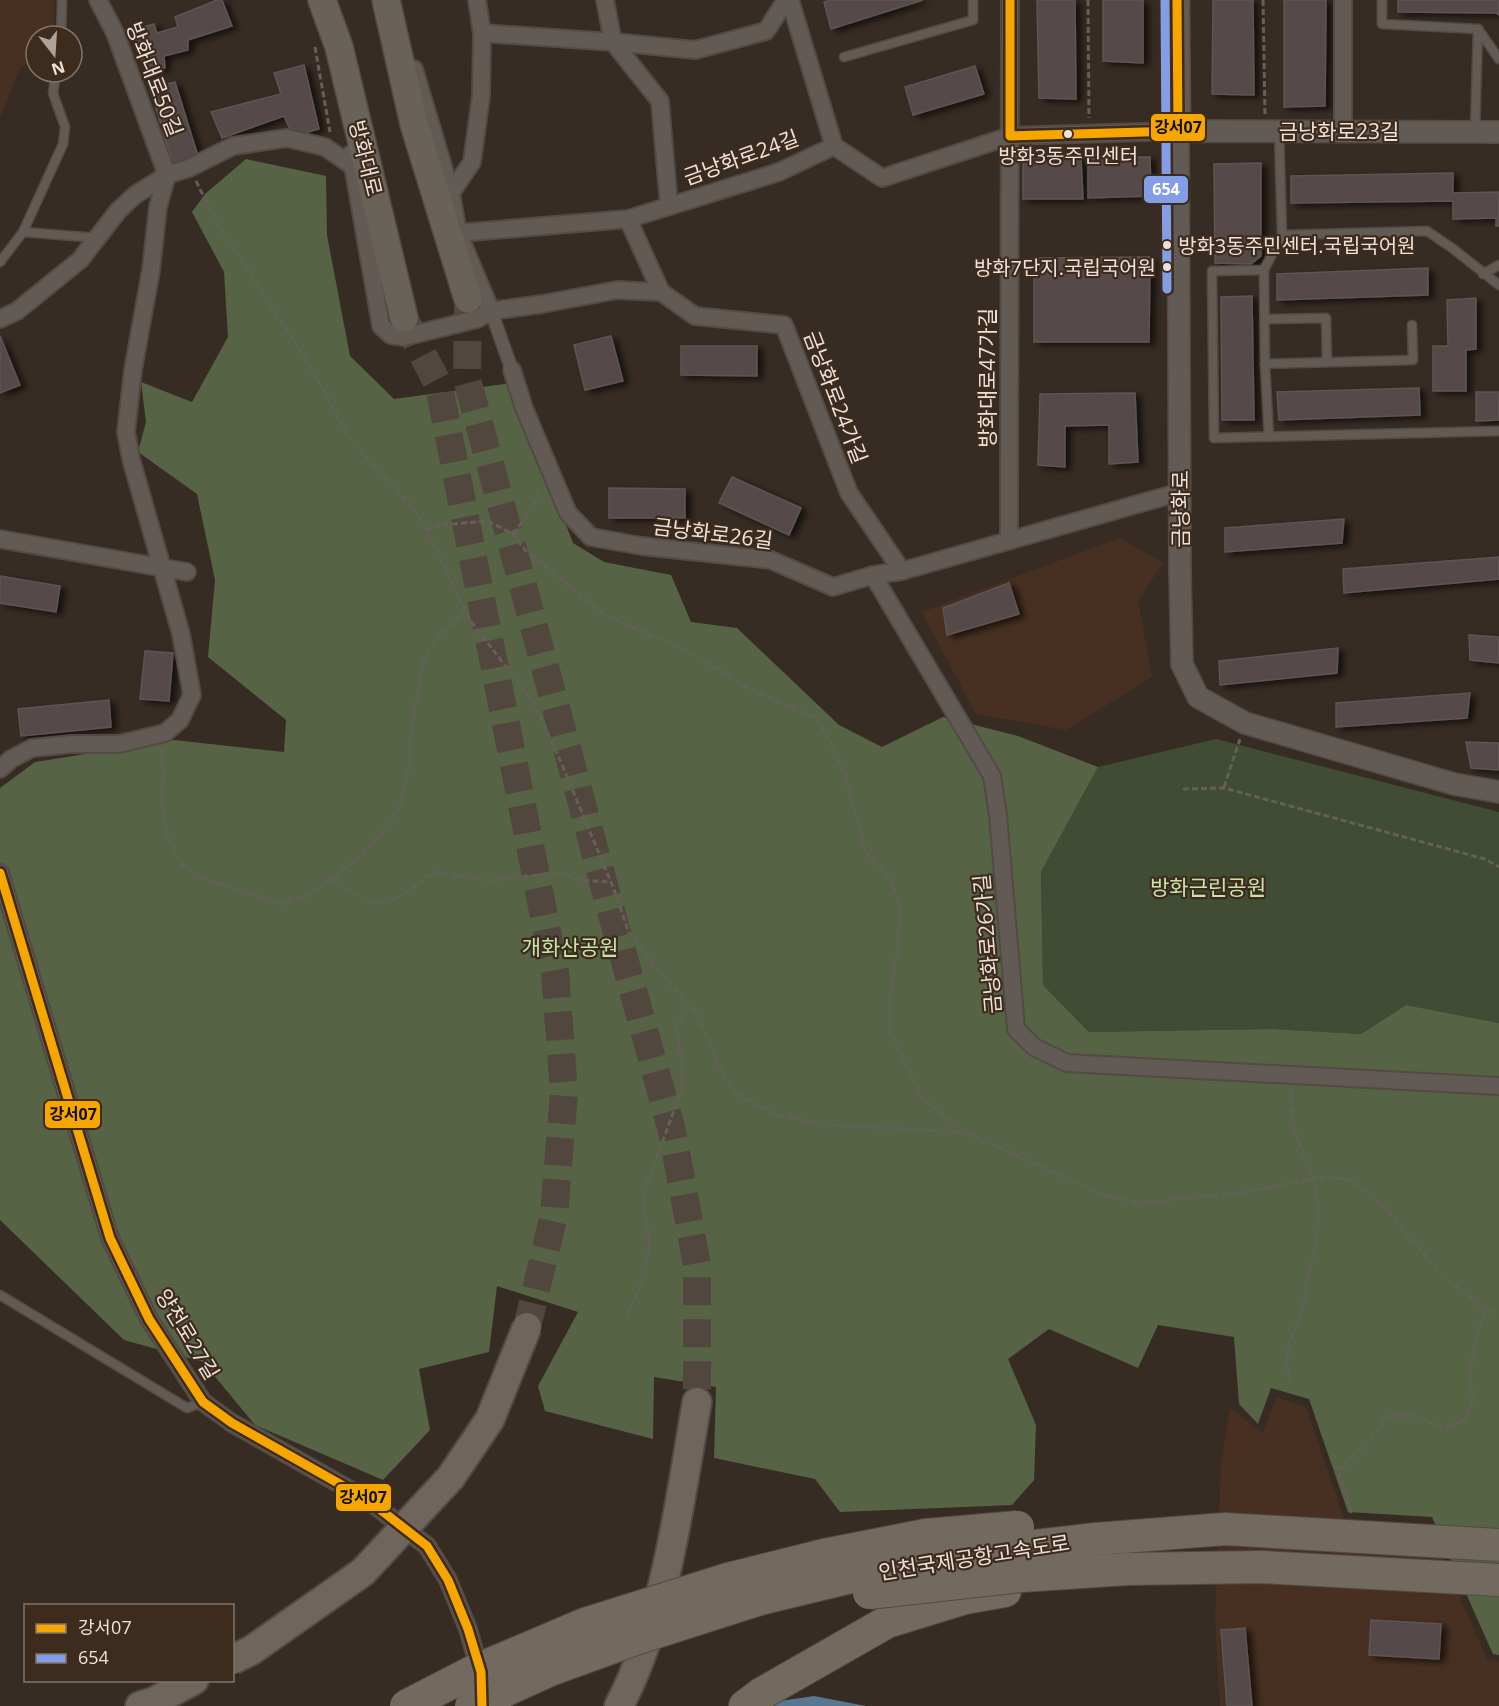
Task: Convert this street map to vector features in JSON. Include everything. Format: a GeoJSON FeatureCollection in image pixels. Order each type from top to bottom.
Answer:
{"type":"FeatureCollection","features":[{"type":"Feature","properties":{"kind":"highway"},"geometry":{"type":"LineString","coordinates":[[234,1659],[252,1650],[363,1572],[451,1477],[490,1419],[527,1327]]}},
{"type":"Feature","properties":{"kind":"highway"},"geometry":{"type":"LineString","coordinates":[[619,1706],[649,1633],[666,1572],[697,1402]]}},
{"type":"Feature","properties":{"kind":"highway"},"geometry":{"type":"LineString","coordinates":[[406,1706],[474,1671],[585,1624],[728,1579],[825,1555],[926,1535],[1047,1525],[1143,1524],[1225,1529]]}},
{"type":"Feature","properties":{"kind":"highway","name":"인천국제공항고속도로"},"geometry":{"type":"LineString","coordinates":[[471,1706],[550,1670],[641,1637],[760,1599],[864,1574],[991,1551],[1096,1539],[1225,1529],[1499,1545]]}},
{"type":"Feature","properties":{"kind":"highway"},"geometry":{"type":"LineString","coordinates":[[745,1706],[761,1694],[887,1622],[965,1598],[1009,1590],[1142,1584],[1261,1568]]}},
{"type":"Feature","properties":{"kind":"highway","name":"인천국제공항고속도로"},"geometry":{"type":"LineString","coordinates":[[518,1706],[587,1675],[685,1641],[879,1590],[1021,1576],[1127,1569],[1261,1568],[1499,1580]]}},
{"type":"Feature","properties":{"kind":"highway"},"geometry":{"type":"LineString","coordinates":[[140,1706],[153,1702],[190,1682]]}},
{"type":"Feature","properties":{"kind":"main road","name":"방화대로"},"geometry":{"type":"LineString","coordinates":[[322,0],[339,47],[404,318]]}},
{"type":"Feature","properties":{"kind":"main road"},"geometry":{"type":"LineString","coordinates":[[388,0],[414,124],[479,305]]}},
{"type":"Feature","properties":{"kind":"main road","name":"금낭화로"},"geometry":{"type":"LineString","coordinates":[[1177,0],[1178,131]]}},
{"type":"Feature","properties":{"kind":"street","name":"방화대로50길"},"geometry":{"type":"LineString","coordinates":[[98,0],[115,33],[167,176]]}},
{"type":"Feature","properties":{"kind":"street"},"geometry":{"type":"LineString","coordinates":[[322,0],[326,49],[354,167],[381,326],[391,335],[404,337],[477,319],[479,305]]}},
{"type":"Feature","properties":{"kind":"street"},"geometry":{"type":"LineString","coordinates":[[388,0],[405,38],[451,193],[458,233],[479,305],[512,370]]}},
{"type":"Feature","properties":{"kind":"street"},"geometry":{"type":"LineString","coordinates":[[451,193],[472,162],[481,96],[482,33],[477,0]]}},
{"type":"Feature","properties":{"kind":"street"},"geometry":{"type":"LineString","coordinates":[[605,0],[613,42],[660,101],[669,206]]}},
{"type":"Feature","properties":{"kind":"street"},"geometry":{"type":"LineString","coordinates":[[482,33],[694,50],[766,31],[788,0]]}},
{"type":"Feature","properties":{"kind":"street"},"geometry":{"type":"LineString","coordinates":[[788,0],[834,146],[882,178],[1010,136],[1178,131]]}},
{"type":"Feature","properties":{"kind":"street","name":"방화대로47가길"},"geometry":{"type":"LineString","coordinates":[[1009,540],[1010,0]]}},
{"type":"Feature","properties":{"kind":"street"},"geometry":{"type":"LineString","coordinates":[[1343,0],[1343,132]]}},
{"type":"Feature","properties":{"kind":"street","name":"금낭화로23길"},"geometry":{"type":"LineString","coordinates":[[1178,131],[1499,132]]}},
{"type":"Feature","properties":{"kind":"street","name":"금낭화로"},"geometry":{"type":"LineString","coordinates":[[1178,131],[1182,664],[1198,697],[1245,723],[1454,784],[1499,792]]}},
{"type":"Feature","properties":{"kind":"street"},"geometry":{"type":"LineString","coordinates":[[0,318],[17,310],[80,260],[118,211],[135,195],[167,176],[189,168],[233,146],[287,138],[325,147],[354,167]]}},
{"type":"Feature","properties":{"kind":"street","name":"금낭화로24길"},"geometry":{"type":"LineString","coordinates":[[628,219],[779,172],[834,146]]}},
{"type":"Feature","properties":{"kind":"street"},"geometry":{"type":"LineString","coordinates":[[0,769],[11,759],[33,748],[72,744],[119,744],[165,733],[180,720],[192,695],[181,634],[131,459],[126,432],[151,270],[158,207],[167,176]]}},
{"type":"Feature","properties":{"kind":"street"},"geometry":{"type":"LineString","coordinates":[[458,233],[628,219]]}},
{"type":"Feature","properties":{"kind":"street","name":"금낭화로24가길"},"geometry":{"type":"LineString","coordinates":[[628,219],[661,292],[694,316],[784,325],[849,493],[902,571]]}},
{"type":"Feature","properties":{"kind":"street"},"geometry":{"type":"LineString","coordinates":[[479,305],[542,304],[617,290],[661,292]]}},
{"type":"Feature","properties":{"kind":"street","name":"금낭화로26길"},"geometry":{"type":"LineString","coordinates":[[512,370],[524,408],[568,513],[591,537],[642,546],[771,560],[833,587],[873,575],[902,571],[1180,492]]}},
{"type":"Feature","properties":{"kind":"street"},"geometry":{"type":"LineString","coordinates":[[0,539],[188,572]]}},
{"type":"Feature","properties":{"kind":"street","name":"금낭화로26가길"},"geometry":{"type":"LineString","coordinates":[[873,575],[992,776],[1002,855],[1016,1029],[1034,1047],[1067,1063],[1499,1086]]}},
{"type":"Feature","properties":{"kind":"street","name":"양천로27길"},"geometry":{"type":"LineString","coordinates":[[0,873],[110,1238],[149,1318],[203,1402],[232,1423],[368,1500],[427,1546],[448,1580],[468,1629],[481,1672],[482,1706]]}},
{"type":"Feature","properties":{"kind":"lane"},"geometry":{"type":"LineString","coordinates":[[61,24],[62,0]]}},
{"type":"Feature","properties":{"kind":"lane"},"geometry":{"type":"LineString","coordinates":[[844,57],[973,20],[973,0]]}},
{"type":"Feature","properties":{"kind":"lane"},"geometry":{"type":"LineString","coordinates":[[1382,0],[1382,24],[1478,29]]}},
{"type":"Feature","properties":{"kind":"lane"},"geometry":{"type":"LineString","coordinates":[[1478,29],[1499,59]]}},
{"type":"Feature","properties":{"kind":"lane"},"geometry":{"type":"LineString","coordinates":[[1474,132],[1478,29]]}},
{"type":"Feature","properties":{"kind":"lane"},"geometry":{"type":"LineString","coordinates":[[0,262],[23,232],[63,144],[65,127],[53,93],[54,84]]}},
{"type":"Feature","properties":{"kind":"lane"},"geometry":{"type":"LineString","coordinates":[[1269,437],[1264,270],[1282,235],[1272,131]]}},
{"type":"Feature","properties":{"kind":"lane"},"geometry":{"type":"LineString","coordinates":[[1282,235],[1427,231],[1499,285]]}},
{"type":"Feature","properties":{"kind":"lane"},"geometry":{"type":"LineString","coordinates":[[23,232],[98,237]]}},
{"type":"Feature","properties":{"kind":"lane"},"geometry":{"type":"LineString","coordinates":[[1483,274],[1499,265]]}},
{"type":"Feature","properties":{"kind":"lane"},"geometry":{"type":"LineString","coordinates":[[1264,270],[1212,271],[1214,438],[1499,431]]}},
{"type":"Feature","properties":{"kind":"lane"},"geometry":{"type":"LineString","coordinates":[[1265,319],[1326,318],[1327,362]]}},
{"type":"Feature","properties":{"kind":"lane"},"geometry":{"type":"LineString","coordinates":[[1265,363],[1413,360],[1413,325]]}},
{"type":"Feature","properties":{"kind":"lane"},"geometry":{"type":"LineString","coordinates":[[0,1295],[187,1408],[203,1402]]}},
{"type":"Feature","properties":{"kind":"path"},"geometry":{"type":"LineString","coordinates":[[1088,0],[1089,134]]}},
{"type":"Feature","properties":{"kind":"path"},"geometry":{"type":"LineString","coordinates":[[1263,0],[1272,131]]}},
{"type":"Feature","properties":{"kind":"path"},"geometry":{"type":"LineString","coordinates":[[315,40],[333,153]]}},
{"type":"Feature","properties":{"kind":"path"},"geometry":{"type":"LineString","coordinates":[[189,168],[217,223],[307,361],[351,441],[415,510],[469,619],[532,700],[558,755],[611,882],[629,933],[696,1012],[720,1067],[735,1092],[776,1114],[826,1125],[966,1132]]}},
{"type":"Feature","properties":{"kind":"path"},"geometry":{"type":"LineString","coordinates":[[513,534],[538,499],[547,461]]}},
{"type":"Feature","properties":{"kind":"path"},"geometry":{"type":"LineString","coordinates":[[426,530],[440,525],[488,521],[513,534],[526,551],[604,615],[688,652],[748,688],[817,718],[846,778],[865,851],[892,881],[900,908],[889,1008],[889,1028],[922,1099],[966,1132],[1097,1193],[1141,1203],[1245,1192],[1326,1177],[1350,1180],[1384,1206],[1441,1274],[1485,1309],[1499,1314]]}},
{"type":"Feature","properties":{"kind":"path"},"geometry":{"type":"LineString","coordinates":[[154,735],[162,753],[162,803],[168,838],[181,864],[202,878],[281,904],[307,896],[358,859],[384,830],[399,808],[410,765],[411,735],[424,659],[439,637],[465,611]]}},
{"type":"Feature","properties":{"kind":"path"},"geometry":{"type":"LineString","coordinates":[[1224,788],[1245,723]]}},
{"type":"Feature","properties":{"kind":"path"},"geometry":{"type":"LineString","coordinates":[[1183,789],[1224,788],[1485,859],[1499,867]]}},
{"type":"Feature","properties":{"kind":"path"},"geometry":{"type":"LineString","coordinates":[[332,878],[365,900],[379,903],[395,900],[434,872],[490,881],[563,873],[579,880],[611,882]]}},
{"type":"Feature","properties":{"kind":"path"},"geometry":{"type":"LineString","coordinates":[[627,1315],[647,1267],[649,1230],[642,1203],[683,1086],[677,1024],[689,1005]]}},
{"type":"Feature","properties":{"kind":"path"},"geometry":{"type":"LineString","coordinates":[[1290,1075],[1291,1116],[1297,1138],[1314,1179],[1319,1214],[1304,1305],[1288,1346],[1287,1363],[1292,1386]]}},
{"type":"Feature","properties":{"kind":"path"},"geometry":{"type":"LineString","coordinates":[[1352,1519],[1338,1468],[1343,1467],[1375,1434],[1388,1416],[1414,1415],[1438,1426],[1446,1427],[1465,1420],[1473,1406],[1471,1371],[1475,1341],[1485,1309]]}},
{"type":"Feature","properties":{"kind":"shaded area"},"geometry":{"type":"Polygon","coordinates":[[[0,0],[54,0],[53,24],[24,24],[24,66],[20,68],[0,118],[0,0]]]}},
{"type":"Feature","properties":{"kind":"shaded area"},"geometry":{"type":"Polygon","coordinates":[[[1119,538],[1163,563],[1138,601],[1152,677],[1066,730],[976,714],[922,612],[1119,538]]]}},
{"type":"Feature","properties":{"kind":"shaded area"},"geometry":{"type":"Polygon","coordinates":[[[1276,1397],[1306,1407],[1344,1518],[1427,1524],[1487,1659],[1499,1662],[1499,1706],[1220,1706],[1215,1620],[1221,1465],[1230,1408],[1263,1433],[1276,1397]]]}},
{"type":"Feature","properties":{"kind":"green space","name":"개화산공원"},"geometry":{"type":"Polygon","coordinates":[[[246,159],[326,176],[327,235],[350,356],[394,399],[511,383],[573,543],[604,562],[671,575],[691,622],[737,628],[839,725],[882,747],[943,717],[1018,736],[1098,767],[1041,872],[1043,985],[1089,1032],[1272,1029],[1361,1034],[1406,1005],[1499,1023],[1499,1655],[1493,1654],[1432,1517],[1348,1512],[1309,1399],[1271,1388],[1258,1424],[1239,1404],[1234,1337],[1158,1325],[1138,1368],[1049,1329],[1008,1359],[1036,1425],[1034,1480],[1012,1505],[840,1512],[815,1479],[714,1458],[716,1387],[654,1377],[653,1439],[545,1411],[538,1386],[578,1312],[497,1286],[489,1352],[419,1369],[430,1430],[383,1480],[255,1425],[203,1362],[124,1340],[0,1220],[0,788],[35,762],[174,740],[284,752],[286,720],[208,657],[215,580],[197,494],[138,452],[146,422],[141,382],[192,402],[228,337],[224,272],[192,212],[205,194],[246,159]]]}},
{"type":"Feature","properties":{"kind":"green space","name":"방화근린공원"},"geometry":{"type":"Polygon","coordinates":[[[1216,739],[1499,812],[1499,1023],[1406,1005],[1361,1034],[1272,1029],[1089,1032],[1043,985],[1041,872],[1098,767],[1216,739]]]}},
{"type":"Feature","properties":{"kind":"water"},"geometry":{"type":"Polygon","coordinates":[[[814,1696],[866,1706],[768,1706],[773,1702],[814,1696]]]}},
{"type":"Feature","properties":{"kind":"building"},"geometry":{"type":"Polygon","coordinates":[[[222,0],[232,26],[188,40],[188,50],[164,56],[165,68],[146,72],[132,30],[154,24],[157,33],[178,27],[175,17],[222,0]]]}},
{"type":"Feature","properties":{"kind":"building"},"geometry":{"type":"Polygon","coordinates":[[[831,0],[923,0],[831,29],[824,2],[831,0]]]}},
{"type":"Feature","properties":{"kind":"building"},"geometry":{"type":"Polygon","coordinates":[[[1037,0],[1075,0],[1076,99],[1039,98],[1037,0]]]}},
{"type":"Feature","properties":{"kind":"building"},"geometry":{"type":"Polygon","coordinates":[[[1103,0],[1143,0],[1143,63],[1103,61],[1103,0]]]}},
{"type":"Feature","properties":{"kind":"building"},"geometry":{"type":"Polygon","coordinates":[[[1213,0],[1253,0],[1254,95],[1212,94],[1213,0]]]}},
{"type":"Feature","properties":{"kind":"building"},"geometry":{"type":"Polygon","coordinates":[[[1284,0],[1326,0],[1325,106],[1284,107],[1284,0]]]}},
{"type":"Feature","properties":{"kind":"building"},"geometry":{"type":"Polygon","coordinates":[[[1398,0],[1499,0],[1499,15],[1496,13],[1398,12],[1398,0]]]}},
{"type":"Feature","properties":{"kind":"building"},"geometry":{"type":"Polygon","coordinates":[[[304,65],[319,129],[293,136],[284,116],[222,138],[211,112],[281,94],[274,73],[304,65]]]}},
{"type":"Feature","properties":{"kind":"building"},"geometry":{"type":"Polygon","coordinates":[[[975,66],[984,94],[913,115],[905,87],[975,66]]]}},
{"type":"Feature","properties":{"kind":"building"},"geometry":{"type":"Polygon","coordinates":[[[175,82],[198,156],[173,164],[150,89],[175,82]]]}},
{"type":"Feature","properties":{"kind":"building"},"geometry":{"type":"Polygon","coordinates":[[[1150,157],[1151,196],[1088,198],[1088,158],[1150,157]]]}},
{"type":"Feature","properties":{"kind":"building"},"geometry":{"type":"Polygon","coordinates":[[[1081,158],[1083,199],[1023,199],[1023,159],[1081,158]]]}},
{"type":"Feature","properties":{"kind":"building"},"geometry":{"type":"Polygon","coordinates":[[[1261,163],[1261,256],[1251,264],[1215,263],[1214,164],[1261,163]]]}},
{"type":"Feature","properties":{"kind":"building"},"geometry":{"type":"Polygon","coordinates":[[[1453,173],[1453,193],[1499,192],[1499,226],[1496,226],[1496,218],[1453,219],[1453,201],[1291,203],[1291,176],[1453,173]]]}},
{"type":"Feature","properties":{"kind":"building"},"geometry":{"type":"Polygon","coordinates":[[[1150,257],[1149,342],[1034,342],[1034,258],[1150,257]]]}},
{"type":"Feature","properties":{"kind":"building"},"geometry":{"type":"Polygon","coordinates":[[[1428,268],[1428,295],[1277,300],[1277,274],[1428,268]]]}},
{"type":"Feature","properties":{"kind":"building"},"geometry":{"type":"Polygon","coordinates":[[[1252,296],[1254,420],[1222,420],[1221,297],[1252,296]]]}},
{"type":"Feature","properties":{"kind":"building"},"geometry":{"type":"Polygon","coordinates":[[[1476,298],[1476,349],[1466,350],[1466,391],[1433,391],[1433,346],[1448,346],[1447,300],[1476,298]]]}},
{"type":"Feature","properties":{"kind":"building"},"geometry":{"type":"Polygon","coordinates":[[[0,336],[20,385],[0,393],[0,336]]]}},
{"type":"Feature","properties":{"kind":"building"},"geometry":{"type":"Polygon","coordinates":[[[611,336],[623,381],[585,390],[574,345],[611,336]]]}},
{"type":"Feature","properties":{"kind":"building"},"geometry":{"type":"Polygon","coordinates":[[[681,346],[757,346],[757,376],[681,375],[681,346]]]}},
{"type":"Feature","properties":{"kind":"building"},"geometry":{"type":"Polygon","coordinates":[[[1419,388],[1420,415],[1279,420],[1277,392],[1419,388]]]}},
{"type":"Feature","properties":{"kind":"building"},"geometry":{"type":"Polygon","coordinates":[[[1476,392],[1499,392],[1499,420],[1476,421],[1476,392]]]}},
{"type":"Feature","properties":{"kind":"building"},"geometry":{"type":"Polygon","coordinates":[[[1135,393],[1138,462],[1109,464],[1109,425],[1065,426],[1065,467],[1038,465],[1040,394],[1135,393]]]}},
{"type":"Feature","properties":{"kind":"building"},"geometry":{"type":"Polygon","coordinates":[[[732,477],[801,508],[789,535],[719,503],[732,477]]]}},
{"type":"Feature","properties":{"kind":"building"},"geometry":{"type":"Polygon","coordinates":[[[609,488],[685,489],[685,518],[609,518],[609,488]]]}},
{"type":"Feature","properties":{"kind":"building"},"geometry":{"type":"Polygon","coordinates":[[[1344,519],[1342,543],[1225,552],[1225,528],[1344,519]]]}},
{"type":"Feature","properties":{"kind":"building"},"geometry":{"type":"Polygon","coordinates":[[[1499,557],[1499,579],[1344,593],[1343,569],[1499,557]]]}},
{"type":"Feature","properties":{"kind":"building"},"geometry":{"type":"Polygon","coordinates":[[[0,576],[60,586],[56,612],[0,603],[0,576]]]}},
{"type":"Feature","properties":{"kind":"building"},"geometry":{"type":"Polygon","coordinates":[[[1009,583],[1019,614],[947,635],[943,608],[1009,583]]]}},
{"type":"Feature","properties":{"kind":"building"},"geometry":{"type":"Polygon","coordinates":[[[1469,635],[1499,637],[1499,663],[1470,660],[1469,635]]]}},
{"type":"Feature","properties":{"kind":"building"},"geometry":{"type":"Polygon","coordinates":[[[1338,648],[1337,673],[1220,685],[1219,661],[1338,648]]]}},
{"type":"Feature","properties":{"kind":"building"},"geometry":{"type":"Polygon","coordinates":[[[145,651],[173,653],[169,701],[140,699],[145,651]]]}},
{"type":"Feature","properties":{"kind":"building"},"geometry":{"type":"Polygon","coordinates":[[[1470,693],[1467,718],[1336,727],[1336,703],[1470,693]]]}},
{"type":"Feature","properties":{"kind":"building"},"geometry":{"type":"Polygon","coordinates":[[[109,700],[111,727],[21,736],[18,709],[109,700]]]}},
{"type":"Feature","properties":{"kind":"building"},"geometry":{"type":"Polygon","coordinates":[[[1466,742],[1499,743],[1499,770],[1471,768],[1466,742]]]}},
{"type":"Feature","properties":{"kind":"building"},"geometry":{"type":"Polygon","coordinates":[[[1371,1620],[1441,1624],[1439,1659],[1369,1655],[1371,1620]]]}},
{"type":"Feature","properties":{"kind":"building"},"geometry":{"type":"Polygon","coordinates":[[[1245,1628],[1252,1706],[1227,1706],[1221,1630],[1245,1628]]]}},
{"type":"Feature","properties":{"kind":"tunnel"},"geometry":{"type":"LineString","coordinates":[[468,299],[467,379],[672,1131],[697,1265],[697,1402]]}},
{"type":"Feature","properties":{"kind":"tunnel"},"geometry":{"type":"LineString","coordinates":[[404,318],[439,386],[555,972],[564,1093],[554,1215],[527,1327]]}},
{"type":"Feature","properties":{"kind":"transit line","name":"강서07"},"geometry":{"type":"LineString","coordinates":[[1010,0],[1010,136],[1178,131],[1177,0]]}},
{"type":"Feature","properties":{"kind":"transit line","name":"654"},"geometry":{"type":"LineString","coordinates":[[1165,0],[1167,289]]}},
{"type":"Feature","properties":{"kind":"transit line","name":"강서07"},"geometry":{"type":"LineString","coordinates":[[0,873],[110,1238],[149,1319],[203,1402],[232,1423],[368,1500],[427,1546],[448,1580],[468,1629],[481,1672],[482,1706]]}},
{"type":"Feature","properties":{"kind":"place","name":"방화3동주민센터"},"geometry":{"type":"Point","coordinates":[1068,134]}},
{"type":"Feature","properties":{"kind":"place","name":"방화3동주민센터.국립국어원"},"geometry":{"type":"Point","coordinates":[1167,245]}},
{"type":"Feature","properties":{"kind":"place","name":"방화7단지.국립국어원"},"geometry":{"type":"Point","coordinates":[1167,267]}}]}
